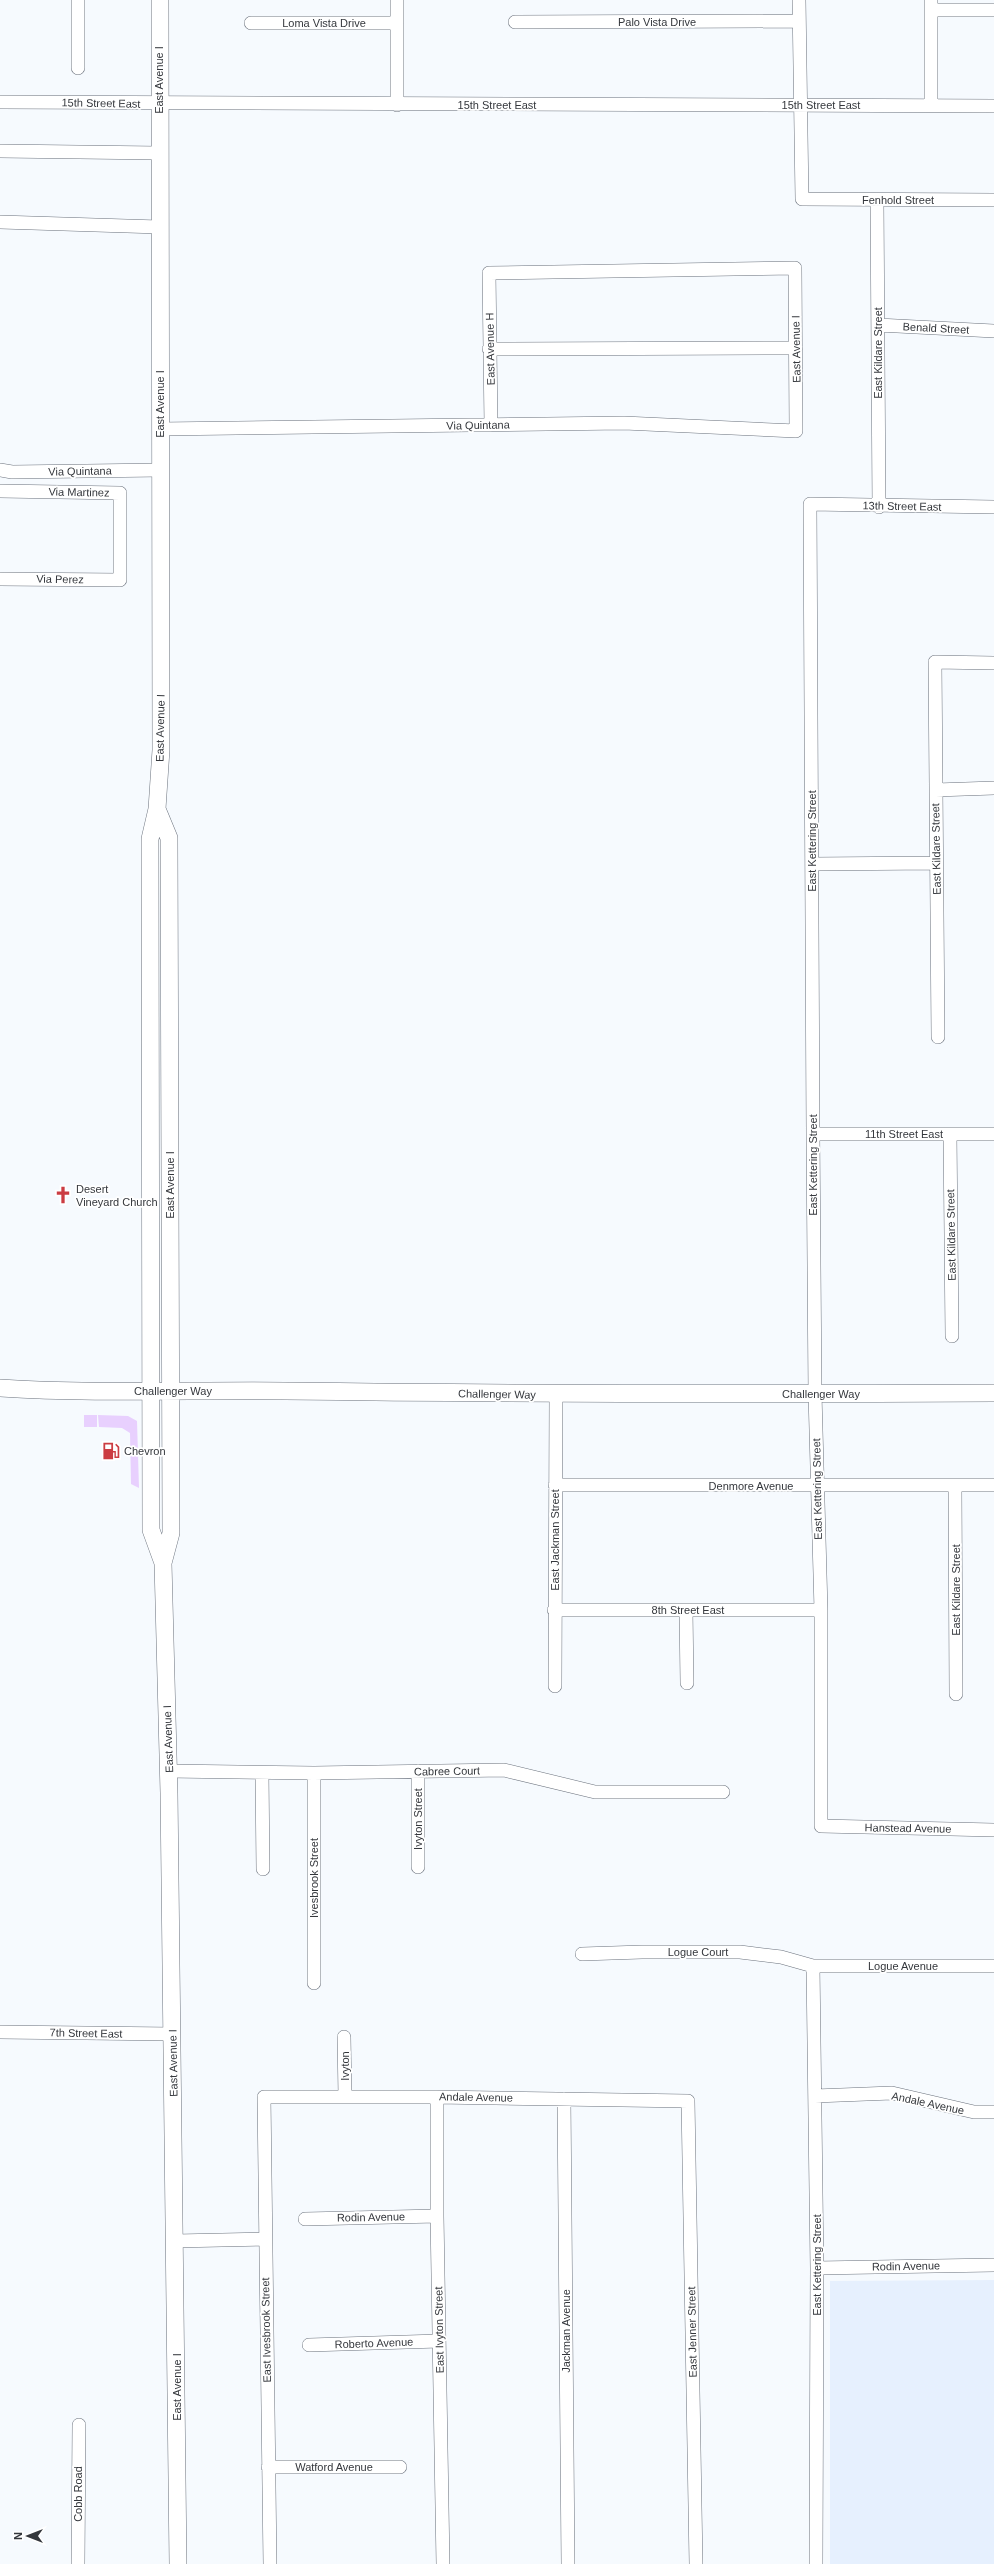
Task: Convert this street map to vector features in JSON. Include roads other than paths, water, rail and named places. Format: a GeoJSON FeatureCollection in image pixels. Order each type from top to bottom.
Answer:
{"type":"FeatureCollection","features":[{"type":"Feature","properties":{"kind":"main road","name":"East Avenue I"},"geometry":{"type":"LineString","coordinates":[[160,0],[158,152],[161,750],[157,808],[150,839],[152,1390],[151,1530],[163,1563]]}},
{"type":"Feature","properties":{"kind":"main road","name":"East Avenue I"},"geometry":{"type":"LineString","coordinates":[[157,808],[169,838],[171,1533],[163,1563],[169,1771],[176,2241],[178,2564]]}},
{"type":"Feature","properties":{"kind":"main road"},"geometry":{"type":"LineString","coordinates":[[151,1037],[170,1037]]}},
{"type":"Feature","properties":{"kind":"main road","name":"Challenger Way"},"geometry":{"type":"LineString","coordinates":[[0,1388],[70,1392],[170,1390],[556,1395],[994,1394]]}},
{"type":"Feature","properties":{"kind":"street"},"geometry":{"type":"LineString","coordinates":[[78,0],[78,68]]}},
{"type":"Feature","properties":{"kind":"street"},"geometry":{"type":"LineString","coordinates":[[397,0],[397,105]]}},
{"type":"Feature","properties":{"kind":"street"},"geometry":{"type":"LineString","coordinates":[[799,0],[800,105]]}},
{"type":"Feature","properties":{"kind":"street"},"geometry":{"type":"LineString","coordinates":[[931,106],[931,5],[994,10]]}},
{"type":"Feature","properties":{"kind":"street","name":"Palo Vista Drive"},"geometry":{"type":"LineString","coordinates":[[515,22],[799,21]]}},
{"type":"Feature","properties":{"kind":"street","name":"Loma Vista Drive"},"geometry":{"type":"LineString","coordinates":[[252,23],[397,23]]}},
{"type":"Feature","properties":{"kind":"street","name":"15th Street East"},"geometry":{"type":"LineString","coordinates":[[0,102],[397,105],[994,106]]}},
{"type":"Feature","properties":{"kind":"street","name":"Fenhold Street"},"geometry":{"type":"LineString","coordinates":[[800,105],[802,199],[994,200]]}},
{"type":"Feature","properties":{"kind":"street"},"geometry":{"type":"LineString","coordinates":[[0,152],[158,152]]}},
{"type":"Feature","properties":{"kind":"street","name":"East Kildare Street"},"geometry":{"type":"LineString","coordinates":[[877,200],[879,507]]}},
{"type":"Feature","properties":{"kind":"street"},"geometry":{"type":"LineString","coordinates":[[0,222],[159,227]]}},
{"type":"Feature","properties":{"kind":"street","name":"East Avenue H"},"geometry":{"type":"LineString","coordinates":[[491,425],[489,273],[795,268]]}},
{"type":"Feature","properties":{"kind":"street","name":"East Avenue I"},"geometry":{"type":"LineString","coordinates":[[795,268],[796,431]]}},
{"type":"Feature","properties":{"kind":"street","name":"Benald Street"},"geometry":{"type":"LineString","coordinates":[[878,325],[994,331]]}},
{"type":"Feature","properties":{"kind":"street"},"geometry":{"type":"LineString","coordinates":[[489,350],[796,348]]}},
{"type":"Feature","properties":{"kind":"street","name":"Via Quintana"},"geometry":{"type":"LineString","coordinates":[[160,429],[624,423],[796,431]]}},
{"type":"Feature","properties":{"kind":"street","name":"Via Quintana"},"geometry":{"type":"LineString","coordinates":[[0,470],[12,472],[160,470]]}},
{"type":"Feature","properties":{"kind":"street","name":"Via Martinez"},"geometry":{"type":"LineString","coordinates":[[0,491],[120,493],[120,580]]}},
{"type":"Feature","properties":{"kind":"street","name":"13th Street East"},"geometry":{"type":"LineString","coordinates":[[810,504],[879,507],[994,507]]}},
{"type":"Feature","properties":{"kind":"street","name":"East Kettering Street"},"geometry":{"type":"LineString","coordinates":[[810,504],[815,1394],[821,1610],[821,1826]]}},
{"type":"Feature","properties":{"kind":"street","name":"Via Perez"},"geometry":{"type":"LineString","coordinates":[[0,579],[120,580]]}},
{"type":"Feature","properties":{"kind":"street","name":"East Kildare Street"},"geometry":{"type":"LineString","coordinates":[[938,1037],[935,662],[994,663]]}},
{"type":"Feature","properties":{"kind":"street"},"geometry":{"type":"LineString","coordinates":[[936,790],[994,788]]}},
{"type":"Feature","properties":{"kind":"street"},"geometry":{"type":"LineString","coordinates":[[812,864],[936,863]]}},
{"type":"Feature","properties":{"kind":"street","name":"11th Street East"},"geometry":{"type":"LineString","coordinates":[[813,1134],[994,1134]]}},
{"type":"Feature","properties":{"kind":"street","name":"East Kildare Street"},"geometry":{"type":"LineString","coordinates":[[950,1134],[952,1336]]}},
{"type":"Feature","properties":{"kind":"street","name":"East Jackman Street"},"geometry":{"type":"LineString","coordinates":[[555,1686],[554,1610],[556,1395]]}},
{"type":"Feature","properties":{"kind":"street","name":"Denmore Avenue"},"geometry":{"type":"LineString","coordinates":[[555,1485],[817,1487],[994,1485]]}},
{"type":"Feature","properties":{"kind":"street","name":"East Kildare Street"},"geometry":{"type":"LineString","coordinates":[[955,1485],[956,1694]]}},
{"type":"Feature","properties":{"kind":"street","name":"8th Street East"},"geometry":{"type":"LineString","coordinates":[[554,1610],[821,1610]]}},
{"type":"Feature","properties":{"kind":"street"},"geometry":{"type":"LineString","coordinates":[[686,1610],[687,1683]]}},
{"type":"Feature","properties":{"kind":"street","name":"Cabree Court"},"geometry":{"type":"LineString","coordinates":[[169,1771],[314,1773],[504,1770],[596,1792],[723,1792]]}},
{"type":"Feature","properties":{"kind":"street","name":"Ivyton Street"},"geometry":{"type":"LineString","coordinates":[[418,1771],[418,1867]]}},
{"type":"Feature","properties":{"kind":"street"},"geometry":{"type":"LineString","coordinates":[[262,1773],[263,1869]]}},
{"type":"Feature","properties":{"kind":"street","name":"Ivesbrook Street"},"geometry":{"type":"LineString","coordinates":[[314,1773],[314,1983]]}},
{"type":"Feature","properties":{"kind":"street","name":"Hanstead Avenue"},"geometry":{"type":"LineString","coordinates":[[821,1826],[994,1830]]}},
{"type":"Feature","properties":{"kind":"street","name":"Logue Court"},"geometry":{"type":"LineString","coordinates":[[582,1954],[642,1952],[740,1952],[781,1957],[813,1966]]}},
{"type":"Feature","properties":{"kind":"street","name":"East Kettering Street"},"geometry":{"type":"LineString","coordinates":[[813,1966],[817,2268],[816,2564]]}},
{"type":"Feature","properties":{"kind":"street","name":"Logue Avenue"},"geometry":{"type":"LineString","coordinates":[[813,1966],[994,1966]]}},
{"type":"Feature","properties":{"kind":"street","name":"7th Street East"},"geometry":{"type":"LineString","coordinates":[[0,2032],[172,2034]]}},
{"type":"Feature","properties":{"kind":"street","name":"Ivyton"},"geometry":{"type":"LineString","coordinates":[[344,2037],[345,2096]]}},
{"type":"Feature","properties":{"kind":"street","name":"Andale Avenue"},"geometry":{"type":"LineString","coordinates":[[815,2096],[892,2094],[974,2112],[994,2112]]}},
{"type":"Feature","properties":{"kind":"street","name":"Andale Avenue"},"geometry":{"type":"LineString","coordinates":[[264,2097],[437,2096],[688,2101]]}},
{"type":"Feature","properties":{"kind":"street","name":"East Ivyton Street"},"geometry":{"type":"LineString","coordinates":[[437,2096],[437,2216],[443,2564]]}},
{"type":"Feature","properties":{"kind":"street","name":"East Ivesbrook Street"},"geometry":{"type":"LineString","coordinates":[[264,2097],[270,2564]]}},
{"type":"Feature","properties":{"kind":"street","name":"Jackman Avenue"},"geometry":{"type":"LineString","coordinates":[[564,2098],[568,2564]]}},
{"type":"Feature","properties":{"kind":"street","name":"East Jenner Street"},"geometry":{"type":"LineString","coordinates":[[688,2101],[696,2564]]}},
{"type":"Feature","properties":{"kind":"street","name":"Rodin Avenue"},"geometry":{"type":"LineString","coordinates":[[305,2219],[437,2216]]}},
{"type":"Feature","properties":{"kind":"street"},"geometry":{"type":"LineString","coordinates":[[176,2241],[265,2239]]}},
{"type":"Feature","properties":{"kind":"street","name":"Rodin Avenue"},"geometry":{"type":"LineString","coordinates":[[817,2268],[994,2265]]}},
{"type":"Feature","properties":{"kind":"street","name":"Roberto Avenue"},"geometry":{"type":"LineString","coordinates":[[309,2345],[439,2341]]}},
{"type":"Feature","properties":{"kind":"street","name":"Cobb Road"},"geometry":{"type":"LineString","coordinates":[[78,2564],[79,2424]]}},
{"type":"Feature","properties":{"kind":"street","name":"Watford Avenue"},"geometry":{"type":"LineString","coordinates":[[268,2467],[400,2466]]}},
{"type":"Feature","properties":{"kind":"place","name":"Desert Vineyard Church"},"geometry":{"type":"Point","coordinates":[63,1195]}},
{"type":"Feature","properties":{"kind":"place","name":"Chevron"},"geometry":{"type":"Point","coordinates":[111,1451]}}]}
